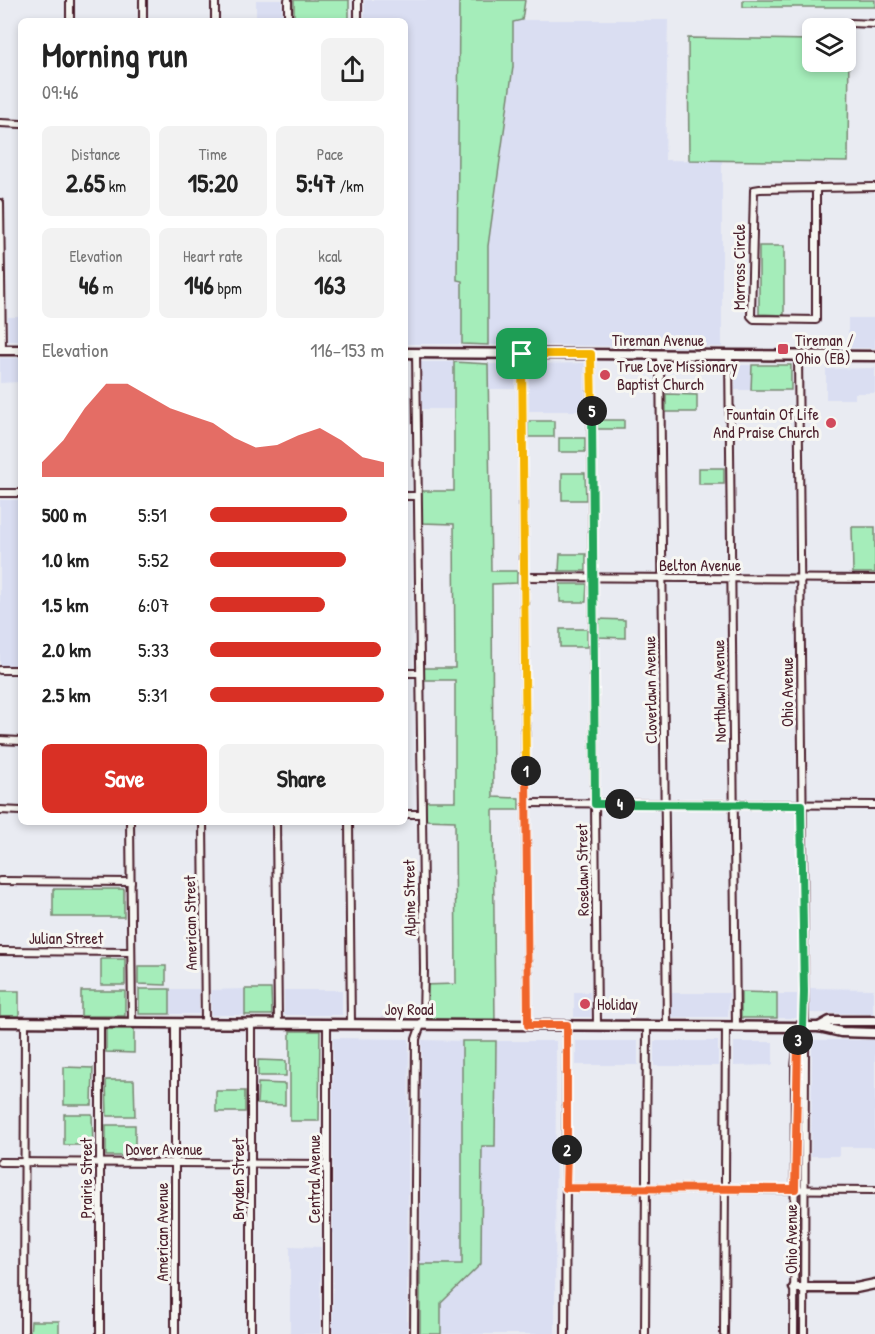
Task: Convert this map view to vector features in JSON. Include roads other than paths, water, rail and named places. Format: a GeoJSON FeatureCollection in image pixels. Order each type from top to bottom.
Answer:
{"type":"FeatureCollection","features":[{"type":"Feature","properties":{"kind":"street"},"geometry":{"type":"LineString","coordinates":[[70,0],[70,18]]}},
{"type":"Feature","properties":{"kind":"street"},"geometry":{"type":"LineString","coordinates":[[143,0],[143,18]]}},
{"type":"Feature","properties":{"kind":"street"},"geometry":{"type":"LineString","coordinates":[[215,0],[215,18]]}},
{"type":"Feature","properties":{"kind":"street"},"geometry":{"type":"LineString","coordinates":[[288,0],[288,18]]}},
{"type":"Feature","properties":{"kind":"street"},"geometry":{"type":"LineString","coordinates":[[358,0],[358,18]]}},
{"type":"Feature","properties":{"kind":"street"},"geometry":{"type":"LineString","coordinates":[[856,23],[875,24]]}},
{"type":"Feature","properties":{"kind":"street"},"geometry":{"type":"LineString","coordinates":[[0,123],[18,124]]}},
{"type":"Feature","properties":{"kind":"street","name":"Morross Circle"},"geometry":{"type":"LineString","coordinates":[[816,188],[816,320],[752,318],[754,190],[816,188],[854,187],[875,187]]}},
{"type":"Feature","properties":{"kind":"street"},"geometry":{"type":"LineString","coordinates":[[0,203],[1,350],[18,350]]}},
{"type":"Feature","properties":{"kind":"street","name":"Tireman Avenue"},"geometry":{"type":"LineString","coordinates":[[408,353],[875,356]]}},
{"type":"Feature","properties":{"kind":"street","name":"Alpine Street"},"geometry":{"type":"LineString","coordinates":[[414,1334],[416,1040],[423,1019],[424,969],[416,353]]}},
{"type":"Feature","properties":{"kind":"street"},"geometry":{"type":"LineString","coordinates":[[522,354],[528,1025]]}},
{"type":"Feature","properties":{"kind":"street","name":"Roselawn Street"},"geometry":{"type":"LineString","coordinates":[[591,354],[597,1026]]}},
{"type":"Feature","properties":{"kind":"street","name":"Cloverlawn Avenue"},"geometry":{"type":"LineString","coordinates":[[660,355],[667,1026]]}},
{"type":"Feature","properties":{"kind":"street","name":"Northlawn Avenue"},"geometry":{"type":"LineString","coordinates":[[724,1334],[734,805],[729,355]]}},
{"type":"Feature","properties":{"kind":"street","name":"Ohio Avenue"},"geometry":{"type":"LineString","coordinates":[[798,356],[805,1108],[804,1334]]}},
{"type":"Feature","properties":{"kind":"street"},"geometry":{"type":"LineString","coordinates":[[0,493],[18,493]]}},
{"type":"Feature","properties":{"kind":"street"},"geometry":{"type":"LineString","coordinates":[[408,496],[417,496]]}},
{"type":"Feature","properties":{"kind":"street","name":"Belton Avenue"},"geometry":{"type":"LineString","coordinates":[[524,577],[875,579]]}},
{"type":"Feature","properties":{"kind":"street"},"geometry":{"type":"LineString","coordinates":[[0,670],[18,670]]}},
{"type":"Feature","properties":{"kind":"street"},"geometry":{"type":"LineString","coordinates":[[408,673],[420,673]]}},
{"type":"Feature","properties":{"kind":"street"},"geometry":{"type":"LineString","coordinates":[[0,740],[18,741]]}},
{"type":"Feature","properties":{"kind":"street"},"geometry":{"type":"LineString","coordinates":[[526,803],[875,805]]}},
{"type":"Feature","properties":{"kind":"street"},"geometry":{"type":"LineString","coordinates":[[0,810],[18,811]]}},
{"type":"Feature","properties":{"kind":"street"},"geometry":{"type":"LineString","coordinates":[[408,814],[421,814]]}},
{"type":"Feature","properties":{"kind":"street"},"geometry":{"type":"LineString","coordinates":[[130,825],[132,1023]]}},
{"type":"Feature","properties":{"kind":"street","name":"American Street"},"geometry":{"type":"LineString","coordinates":[[203,825],[205,1023]]}},
{"type":"Feature","properties":{"kind":"street"},"geometry":{"type":"LineString","coordinates":[[276,825],[278,1023]]}},
{"type":"Feature","properties":{"kind":"street"},"geometry":{"type":"LineString","coordinates":[[349,825],[351,1024]]}},
{"type":"Feature","properties":{"kind":"street"},"geometry":{"type":"LineString","coordinates":[[0,881],[131,882]]}},
{"type":"Feature","properties":{"kind":"street","name":"Julian Street"},"geometry":{"type":"LineString","coordinates":[[0,951],[131,952]]}},
{"type":"Feature","properties":{"kind":"street","name":"Joy Road"},"geometry":{"type":"LineString","coordinates":[[819,1027],[830,1021],[875,1021]]}},
{"type":"Feature","properties":{"kind":"street","name":"Joy Road"},"geometry":{"type":"LineString","coordinates":[[0,1022],[819,1027],[842,1032],[875,1033]]}},
{"type":"Feature","properties":{"kind":"street"},"geometry":{"type":"LineString","coordinates":[[24,1334],[25,1022]]}},
{"type":"Feature","properties":{"kind":"street","name":"Prairie Street"},"geometry":{"type":"LineString","coordinates":[[100,1023],[100,1334]]}},
{"type":"Feature","properties":{"kind":"street","name":"American Avenue"},"geometry":{"type":"LineString","coordinates":[[175,1023],[175,1334]]}},
{"type":"Feature","properties":{"kind":"street","name":"Bryden Street"},"geometry":{"type":"LineString","coordinates":[[251,1023],[251,1334]]}},
{"type":"Feature","properties":{"kind":"street","name":"Central Avenue"},"geometry":{"type":"LineString","coordinates":[[327,1024],[327,1334]]}},
{"type":"Feature","properties":{"kind":"street"},"geometry":{"type":"LineString","coordinates":[[565,1334],[567,1025]]}},
{"type":"Feature","properties":{"kind":"street"},"geometry":{"type":"LineString","coordinates":[[645,1334],[647,1026]]}},
{"type":"Feature","properties":{"kind":"street","name":"Ohio Avenue"},"geometry":{"type":"LineString","coordinates":[[794,1334],[795,1109],[797,1048],[803,1027]]}},
{"type":"Feature","properties":{"kind":"street"},"geometry":{"type":"LineString","coordinates":[[795,1109],[805,1108]]}},
{"type":"Feature","properties":{"kind":"street","name":"Dover Avenue"},"geometry":{"type":"LineString","coordinates":[[0,1162],[327,1164]]}},
{"type":"Feature","properties":{"kind":"street"},"geometry":{"type":"LineString","coordinates":[[566,1188],[875,1190]]}},
{"type":"Feature","properties":{"kind":"street"},"geometry":{"type":"LineString","coordinates":[[794,1288],[856,1288],[875,1284]]}},
{"type":"Feature","properties":{"kind":"place","name":"Tireman / Ohio (EB)"},"geometry":{"type":"Point","coordinates":[783,349]}},
{"type":"Feature","properties":{"kind":"place","name":"True Love Missionary Baptist Church"},"geometry":{"type":"Point","coordinates":[605,375]}},
{"type":"Feature","properties":{"kind":"place","name":"Fountain Of Life And Praise Church"},"geometry":{"type":"Point","coordinates":[831,423]}},
{"type":"Feature","properties":{"kind":"place","name":"Holiday"},"geometry":{"type":"Point","coordinates":[585,1004]}}]}
